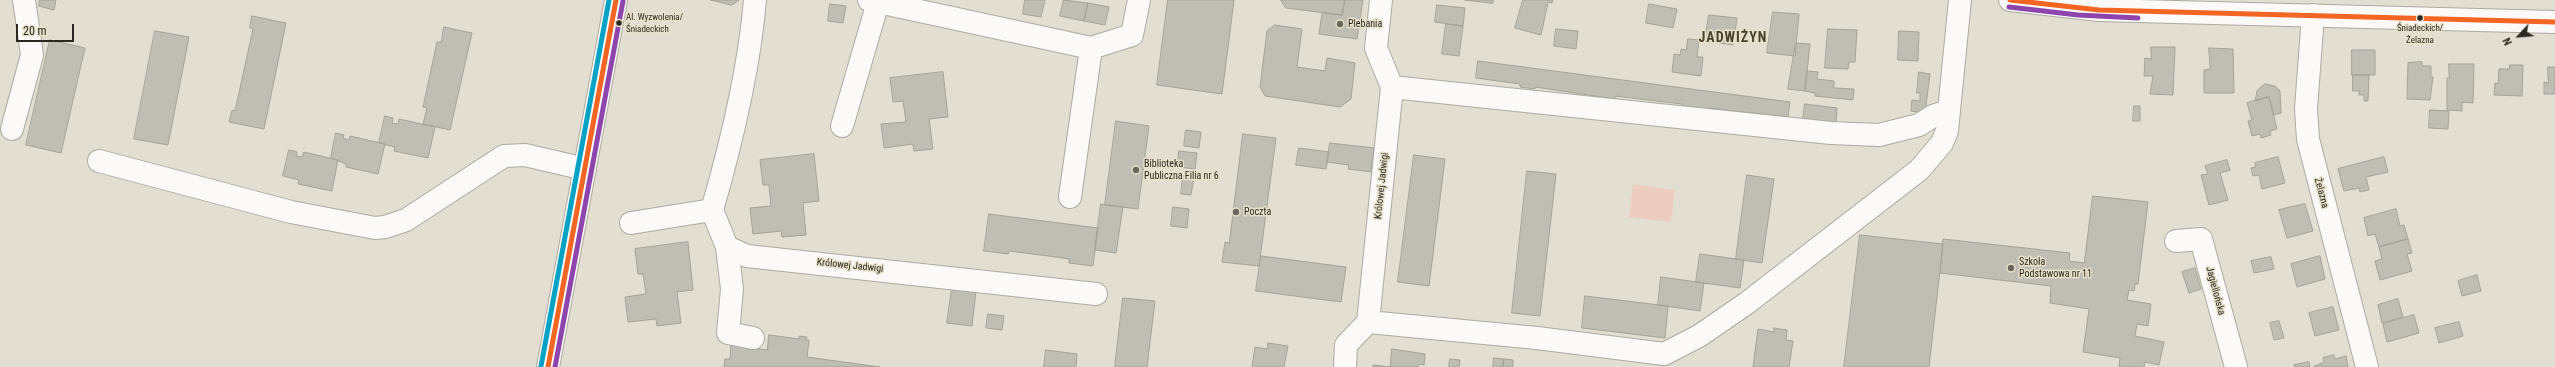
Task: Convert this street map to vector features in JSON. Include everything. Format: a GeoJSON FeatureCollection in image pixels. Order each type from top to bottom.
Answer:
{"type":"FeatureCollection","features":[{"type":"Feature","properties":{"kind":"street"},"geometry":{"type":"LineString","coordinates":[[12,129],[32,56],[24,0]]}},
{"type":"Feature","properties":{"kind":"street"},"geometry":{"type":"LineString","coordinates":[[548,367],[616,0]]}},
{"type":"Feature","properties":{"kind":"street"},"geometry":{"type":"LineString","coordinates":[[753,338],[728,333],[732,289],[727,247],[712,210],[729,152],[751,41],[755,0]]}},
{"type":"Feature","properties":{"kind":"street"},"geometry":{"type":"LineString","coordinates":[[842,126],[873,1],[1091,48],[1132,35],[1139,0]]}},
{"type":"Feature","properties":{"kind":"street","name":"Królowej Jadwigi"},"geometry":{"type":"LineString","coordinates":[[1368,322],[1392,87],[1376,48],[1381,0]]}},
{"type":"Feature","properties":{"kind":"street"},"geometry":{"type":"LineString","coordinates":[[1345,367],[1346,345],[1368,322],[1537,338],[1664,354],[1699,336],[1747,303],[1919,170],[1942,143],[1947,131],[1960,0]]}},
{"type":"Feature","properties":{"kind":"street"},"geometry":{"type":"LineString","coordinates":[[2010,0],[2079,8],[2139,6],[2312,15],[2555,22]]}},
{"type":"Feature","properties":{"kind":"street","name":"Żelazna"},"geometry":{"type":"LineString","coordinates":[[2312,15],[2306,109],[2308,139],[2367,367]]}},
{"type":"Feature","properties":{"kind":"street"},"geometry":{"type":"LineString","coordinates":[[1070,197],[1091,48]]}},
{"type":"Feature","properties":{"kind":"street"},"geometry":{"type":"LineString","coordinates":[[1392,87],[1831,133],[1879,135],[1919,125],[1933,116],[1948,111]]}},
{"type":"Feature","properties":{"kind":"street"},"geometry":{"type":"LineString","coordinates":[[99,161],[291,212],[368,228],[385,227],[406,220],[504,156],[525,155],[585,170]]}},
{"type":"Feature","properties":{"kind":"street"},"geometry":{"type":"LineString","coordinates":[[631,223],[712,210]]}},
{"type":"Feature","properties":{"kind":"street","name":"Jagiellońska"},"geometry":{"type":"LineString","coordinates":[[2176,241],[2201,239],[2236,367]]}},
{"type":"Feature","properties":{"kind":"street","name":"Królowej Jadwigi"},"geometry":{"type":"LineString","coordinates":[[727,247],[746,256],[1096,294]]}},
{"type":"Feature","properties":{"kind":"shaded area"},"geometry":{"type":"Polygon","coordinates":[[[1633,184],[1675,190],[1671,222],[1629,217],[1633,184]]]}},
{"type":"Feature","properties":{"kind":"building"},"geometry":{"type":"Polygon","coordinates":[[[40,0],[56,0],[54,10],[39,6],[40,0]]]}},
{"type":"Feature","properties":{"kind":"building"},"geometry":{"type":"Polygon","coordinates":[[[711,0],[739,0],[732,5],[711,0]]]}},
{"type":"Feature","properties":{"kind":"building"},"geometry":{"type":"Polygon","coordinates":[[[1025,0],[1045,0],[1041,17],[1023,14],[1025,0]]]}},
{"type":"Feature","properties":{"kind":"building"},"geometry":{"type":"Polygon","coordinates":[[[1064,0],[1088,3],[1084,21],[1060,16],[1064,0]]]}},
{"type":"Feature","properties":{"kind":"building"},"geometry":{"type":"Polygon","coordinates":[[[1168,0],[1234,0],[1222,94],[1157,85],[1168,0]]]}},
{"type":"Feature","properties":{"kind":"building"},"geometry":{"type":"Polygon","coordinates":[[[1281,0],[1345,0],[1342,15],[1286,8],[1281,0]]]}},
{"type":"Feature","properties":{"kind":"building","name":"Plebania"},"geometry":{"type":"Polygon","coordinates":[[[1345,0],[1363,0],[1357,39],[1319,34],[1322,13],[1342,15],[1345,0]]]}},
{"type":"Feature","properties":{"kind":"building"},"geometry":{"type":"Polygon","coordinates":[[[1465,0],[1493,0],[1493,3],[1465,0]]]}},
{"type":"Feature","properties":{"kind":"building"},"geometry":{"type":"Polygon","coordinates":[[[1523,0],[1553,0],[1552,3],[1548,2],[1541,35],[1515,28],[1523,0]]]}},
{"type":"Feature","properties":{"kind":"building"},"geometry":{"type":"Polygon","coordinates":[[[1088,3],[1109,7],[1105,25],[1084,21],[1088,3]]]}},
{"type":"Feature","properties":{"kind":"building"},"geometry":{"type":"Polygon","coordinates":[[[830,4],[846,6],[843,23],[828,21],[830,4]]]}},
{"type":"Feature","properties":{"kind":"building"},"geometry":{"type":"Polygon","coordinates":[[[1649,4],[1677,9],[1673,28],[1646,23],[1649,4]]]}},
{"type":"Feature","properties":{"kind":"building"},"geometry":{"type":"Polygon","coordinates":[[[1437,5],[1465,8],[1463,26],[1435,22],[1437,5]]]}},
{"type":"Feature","properties":{"kind":"building"},"geometry":{"type":"Polygon","coordinates":[[[1773,12],[1799,14],[1795,56],[1767,53],[1773,12]]]}},
{"type":"Feature","properties":{"kind":"building"},"geometry":{"type":"Polygon","coordinates":[[[1709,15],[1737,18],[1733,45],[1705,41],[1709,15]]]}},
{"type":"Feature","properties":{"kind":"building"},"geometry":{"type":"Polygon","coordinates":[[[252,16],[286,23],[264,129],[229,122],[232,110],[235,111],[253,29],[250,28],[252,16]]]}},
{"type":"Feature","properties":{"kind":"building"},"geometry":{"type":"Polygon","coordinates":[[[1446,24],[1463,26],[1459,56],[1442,54],[1446,24]]]}},
{"type":"Feature","properties":{"kind":"building"},"geometry":{"type":"Polygon","coordinates":[[[1275,25],[1302,29],[1297,67],[1325,71],[1327,58],[1355,63],[1351,99],[1340,107],[1265,96],[1260,87],[1267,31],[1275,25]]]}},
{"type":"Feature","properties":{"kind":"building"},"geometry":{"type":"Polygon","coordinates":[[[444,27],[472,33],[450,130],[423,124],[427,108],[423,107],[437,42],[441,42],[444,27]]]}},
{"type":"Feature","properties":{"kind":"building"},"geometry":{"type":"Polygon","coordinates":[[[1556,29],[1578,31],[1576,49],[1554,46],[1556,29]]]}},
{"type":"Feature","properties":{"kind":"building"},"geometry":{"type":"Polygon","coordinates":[[[1828,29],[1857,30],[1855,62],[1849,62],[1848,69],[1825,68],[1828,29]]]}},
{"type":"Feature","properties":{"kind":"building"},"geometry":{"type":"Polygon","coordinates":[[[155,31],[189,37],[168,145],[134,139],[155,31]]]}},
{"type":"Feature","properties":{"kind":"building"},"geometry":{"type":"Polygon","coordinates":[[[1899,31],[1919,32],[1918,61],[1898,60],[1899,31]]]}},
{"type":"Feature","properties":{"kind":"building"},"geometry":{"type":"Polygon","coordinates":[[[1688,39],[1699,40],[1697,57],[1703,57],[1701,76],[1672,72],[1674,54],[1680,55],[1681,49],[1686,50],[1688,39]]]}},
{"type":"Feature","properties":{"kind":"building"},"geometry":{"type":"Polygon","coordinates":[[[50,40],[85,48],[61,153],[26,145],[50,40]]]}},
{"type":"Feature","properties":{"kind":"building"},"geometry":{"type":"Polygon","coordinates":[[[1796,43],[1810,44],[1805,91],[1788,89],[1796,43]]]}},
{"type":"Feature","properties":{"kind":"building"},"geometry":{"type":"Polygon","coordinates":[[[2151,47],[2175,47],[2173,95],[2150,94],[2153,76],[2144,76],[2145,58],[2151,59],[2151,47]]]}},
{"type":"Feature","properties":{"kind":"building"},"geometry":{"type":"Polygon","coordinates":[[[2209,48],[2233,49],[2234,93],[2204,93],[2204,70],[2210,69],[2209,48]]]}},
{"type":"Feature","properties":{"kind":"building"},"geometry":{"type":"Polygon","coordinates":[[[2352,50],[2375,50],[2375,75],[2352,75],[2352,50]]]}},
{"type":"Feature","properties":{"kind":"building"},"geometry":{"type":"Polygon","coordinates":[[[1478,61],[1790,102],[1788,117],[1709,108],[1709,110],[1682,107],[1682,104],[1615,96],[1615,99],[1535,87],[1535,89],[1520,87],[1520,84],[1476,78],[1478,61]]]}},
{"type":"Feature","properties":{"kind":"building"},"geometry":{"type":"Polygon","coordinates":[[[2422,62],[2422,66],[2431,66],[2431,77],[2433,77],[2430,100],[2407,99],[2408,63],[2422,62]]]}},
{"type":"Feature","properties":{"kind":"building"},"geometry":{"type":"Polygon","coordinates":[[[2449,64],[2474,64],[2473,103],[2462,102],[2462,111],[2447,110],[2447,78],[2449,78],[2449,64]]]}},
{"type":"Feature","properties":{"kind":"building"},"geometry":{"type":"Polygon","coordinates":[[[2510,65],[2523,65],[2522,96],[2494,95],[2495,83],[2498,84],[2499,69],[2509,69],[2510,65]]]}},
{"type":"Feature","properties":{"kind":"building"},"geometry":{"type":"Polygon","coordinates":[[[2548,67],[2555,67],[2555,94],[2544,94],[2544,82],[2548,83],[2548,67]]]}},
{"type":"Feature","properties":{"kind":"building"},"geometry":{"type":"Polygon","coordinates":[[[1807,71],[1818,72],[1817,79],[1834,81],[1834,88],[1854,89],[1853,100],[1815,96],[1815,93],[1805,91],[1807,71]]]}},
{"type":"Feature","properties":{"kind":"building"},"geometry":{"type":"Polygon","coordinates":[[[943,72],[948,117],[929,119],[933,149],[914,151],[913,144],[884,148],[881,124],[906,122],[903,101],[893,102],[890,78],[943,72]]]}},
{"type":"Feature","properties":{"kind":"building"},"geometry":{"type":"Polygon","coordinates":[[[1919,72],[1930,74],[1925,113],[1911,111],[1912,100],[1920,101],[1920,93],[1917,93],[1919,72]]]}},
{"type":"Feature","properties":{"kind":"building"},"geometry":{"type":"Polygon","coordinates":[[[2353,75],[2369,75],[2368,101],[2364,101],[2364,95],[2359,95],[2359,91],[2353,91],[2353,75]]]}},
{"type":"Feature","properties":{"kind":"building"},"geometry":{"type":"Polygon","coordinates":[[[2265,84],[2275,86],[2280,91],[2281,113],[2274,115],[2269,97],[2255,101],[2257,91],[2265,84]]]}},
{"type":"Feature","properties":{"kind":"building"},"geometry":{"type":"Polygon","coordinates":[[[2269,97],[2277,129],[2270,131],[2271,135],[2261,138],[2260,134],[2252,136],[2248,121],[2252,120],[2247,103],[2269,97]]]}},
{"type":"Feature","properties":{"kind":"building"},"geometry":{"type":"Polygon","coordinates":[[[1805,104],[1837,108],[1836,123],[1803,119],[1805,104]]]}},
{"type":"Feature","properties":{"kind":"building"},"geometry":{"type":"Polygon","coordinates":[[[2134,106],[2140,106],[2140,121],[2133,121],[2134,106]]]}},
{"type":"Feature","properties":{"kind":"building"},"geometry":{"type":"Polygon","coordinates":[[[2430,110],[2449,111],[2448,129],[2429,128],[2430,110]]]}},
{"type":"Feature","properties":{"kind":"building"},"geometry":{"type":"Polygon","coordinates":[[[385,116],[393,118],[392,123],[398,124],[399,119],[435,127],[428,158],[394,151],[395,147],[379,143],[385,116]]]}},
{"type":"Feature","properties":{"kind":"building"},"geometry":{"type":"Polygon","coordinates":[[[1116,121],[1149,126],[1138,209],[1105,205],[1116,121]]]}},
{"type":"Feature","properties":{"kind":"building"},"geometry":{"type":"Polygon","coordinates":[[[1186,130],[1201,132],[1199,148],[1184,146],[1186,130]]]}},
{"type":"Feature","properties":{"kind":"building"},"geometry":{"type":"Polygon","coordinates":[[[336,133],[344,135],[343,138],[349,140],[350,136],[385,144],[378,174],[346,167],[346,164],[331,158],[336,133]]]}},
{"type":"Feature","properties":{"kind":"building"},"geometry":{"type":"Polygon","coordinates":[[[1243,134],[1276,138],[1259,266],[1222,262],[1225,242],[1229,243],[1243,134]]]}},
{"type":"Feature","properties":{"kind":"building"},"geometry":{"type":"Polygon","coordinates":[[[1330,143],[1374,148],[1371,172],[1348,169],[1349,165],[1327,162],[1330,143]]]}},
{"type":"Feature","properties":{"kind":"building"},"geometry":{"type":"Polygon","coordinates":[[[1299,148],[1329,152],[1326,169],[1296,165],[1299,148]]]}},
{"type":"Feature","properties":{"kind":"building"},"geometry":{"type":"Polygon","coordinates":[[[289,150],[297,152],[296,156],[302,157],[304,152],[338,160],[332,191],[298,184],[299,180],[283,176],[289,150]]]}},
{"type":"Feature","properties":{"kind":"building"},"geometry":{"type":"Polygon","coordinates":[[[1179,151],[1197,153],[1195,169],[1178,167],[1179,151]]]}},
{"type":"Feature","properties":{"kind":"building"},"geometry":{"type":"Polygon","coordinates":[[[814,154],[819,201],[803,203],[806,235],[782,237],[781,231],[753,234],[750,208],[771,206],[769,185],[763,185],[760,160],[814,154]]]}},
{"type":"Feature","properties":{"kind":"building"},"geometry":{"type":"Polygon","coordinates":[[[1414,155],[1445,159],[1429,286],[1398,282],[1414,155]]]}},
{"type":"Feature","properties":{"kind":"building"},"geometry":{"type":"Polygon","coordinates":[[[2278,157],[2285,183],[2262,189],[2259,175],[2253,176],[2251,168],[2256,167],[2255,163],[2278,157]]]}},
{"type":"Feature","properties":{"kind":"building"},"geometry":{"type":"Polygon","coordinates":[[[2384,157],[2388,172],[2366,177],[2369,190],[2360,192],[2359,188],[2344,191],[2338,169],[2384,157]]]}},
{"type":"Feature","properties":{"kind":"building"},"geometry":{"type":"Polygon","coordinates":[[[2227,160],[2230,170],[2220,173],[2228,200],[2209,205],[2201,175],[2208,174],[2205,166],[2227,160]]]}},
{"type":"Feature","properties":{"kind":"building"},"geometry":{"type":"Polygon","coordinates":[[[1527,171],[1556,174],[1540,316],[1512,313],[1527,171]]]}},
{"type":"Feature","properties":{"kind":"building"},"geometry":{"type":"Polygon","coordinates":[[[1747,175],[1774,179],[1762,263],[1736,259],[1747,175]]]}},
{"type":"Feature","properties":{"kind":"building"},"geometry":{"type":"Polygon","coordinates":[[[1183,176],[1194,177],[1191,195],[1181,194],[1183,176]]]}},
{"type":"Feature","properties":{"kind":"building"},"geometry":{"type":"Polygon","coordinates":[[[2093,196],[2148,202],[2138,284],[2135,284],[2134,291],[2129,290],[2127,300],[2151,304],[2148,326],[2137,324],[2135,336],[2164,342],[2159,365],[2145,362],[2144,367],[2119,367],[2120,358],[2083,352],[2089,309],[2050,303],[2051,286],[1940,273],[1943,239],[2070,253],[2069,261],[2084,263],[2093,196]]]}},
{"type":"Feature","properties":{"kind":"building"},"geometry":{"type":"Polygon","coordinates":[[[1101,204],[1123,207],[1116,253],[1095,250],[1101,204]]]}},
{"type":"Feature","properties":{"kind":"building"},"geometry":{"type":"Polygon","coordinates":[[[2305,204],[2313,231],[2287,238],[2279,210],[2305,204]]]}},
{"type":"Feature","properties":{"kind":"building"},"geometry":{"type":"Polygon","coordinates":[[[1173,207],[1189,209],[1187,228],[1171,226],[1173,207]]]}},
{"type":"Feature","properties":{"kind":"building"},"geometry":{"type":"Polygon","coordinates":[[[2396,209],[2400,226],[2404,225],[2408,239],[2379,247],[2375,234],[2368,236],[2364,218],[2396,209]]]}},
{"type":"Feature","properties":{"kind":"building"},"geometry":{"type":"Polygon","coordinates":[[[989,214],[1098,228],[1093,266],[1069,263],[1069,259],[1056,257],[1009,251],[1008,254],[984,251],[989,214]]]}},
{"type":"Feature","properties":{"kind":"building"},"geometry":{"type":"Polygon","coordinates":[[[1860,235],[1943,244],[1929,367],[1844,367],[1860,235]]]}},
{"type":"Feature","properties":{"kind":"building"},"geometry":{"type":"Polygon","coordinates":[[[2408,239],[2412,253],[2407,254],[2412,271],[2380,280],[2375,261],[2382,259],[2379,247],[2408,239]]]}},
{"type":"Feature","properties":{"kind":"building"},"geometry":{"type":"Polygon","coordinates":[[[688,242],[693,290],[677,292],[681,323],[657,326],[656,319],[628,322],[625,297],[646,294],[643,274],[638,274],[635,249],[688,242]]]}},
{"type":"Feature","properties":{"kind":"building"},"geometry":{"type":"Polygon","coordinates":[[[1700,254],[1744,260],[1740,288],[1696,282],[1700,254]]]}},
{"type":"Feature","properties":{"kind":"building"},"geometry":{"type":"Polygon","coordinates":[[[1261,256],[1346,267],[1341,302],[1256,291],[1261,256]]]}},
{"type":"Feature","properties":{"kind":"building"},"geometry":{"type":"Polygon","coordinates":[[[2320,256],[2325,279],[2297,287],[2291,264],[2320,256]]]}},
{"type":"Feature","properties":{"kind":"building"},"geometry":{"type":"Polygon","coordinates":[[[2271,257],[2274,269],[2254,273],[2251,261],[2271,257]]]}},
{"type":"Feature","properties":{"kind":"building"},"geometry":{"type":"Polygon","coordinates":[[[2195,268],[2201,289],[2189,293],[2182,272],[2195,268]]]}},
{"type":"Feature","properties":{"kind":"building"},"geometry":{"type":"Polygon","coordinates":[[[2477,275],[2481,291],[2462,296],[2458,281],[2477,275]]]}},
{"type":"Feature","properties":{"kind":"building"},"geometry":{"type":"Polygon","coordinates":[[[1661,277],[1704,283],[1700,311],[1658,305],[1661,277]]]}},
{"type":"Feature","properties":{"kind":"building"},"geometry":{"type":"Polygon","coordinates":[[[952,288],[976,291],[972,326],[947,323],[952,288]]]}},
{"type":"Feature","properties":{"kind":"building"},"geometry":{"type":"Polygon","coordinates":[[[1585,296],[1668,306],[1665,338],[1582,328],[1585,296]]]}},
{"type":"Feature","properties":{"kind":"building"},"geometry":{"type":"Polygon","coordinates":[[[1123,298],[1155,301],[1147,367],[1115,367],[1123,298]]]}},
{"type":"Feature","properties":{"kind":"building"},"geometry":{"type":"Polygon","coordinates":[[[2398,299],[2403,317],[2382,323],[2378,305],[2398,299]]]}},
{"type":"Feature","properties":{"kind":"building"},"geometry":{"type":"Polygon","coordinates":[[[2333,307],[2339,330],[2315,336],[2309,313],[2333,307]]]}},
{"type":"Feature","properties":{"kind":"building"},"geometry":{"type":"Polygon","coordinates":[[[988,314],[1004,316],[1002,330],[986,328],[988,314]]]}},
{"type":"Feature","properties":{"kind":"building"},"geometry":{"type":"Polygon","coordinates":[[[2414,315],[2419,333],[2387,342],[2383,324],[2414,315]]]}},
{"type":"Feature","properties":{"kind":"building"},"geometry":{"type":"Polygon","coordinates":[[[2279,321],[2284,338],[2274,340],[2270,323],[2279,321]]]}},
{"type":"Feature","properties":{"kind":"building"},"geometry":{"type":"Polygon","coordinates":[[[2459,322],[2463,336],[2439,343],[2435,328],[2459,322]]]}},
{"type":"Feature","properties":{"kind":"building"},"geometry":{"type":"Polygon","coordinates":[[[1774,328],[1787,330],[1786,340],[1793,341],[1789,367],[1753,367],[1758,329],[1774,332],[1774,328]]]}},
{"type":"Feature","properties":{"kind":"building"},"geometry":{"type":"Polygon","coordinates":[[[769,335],[799,339],[799,336],[807,337],[806,340],[809,340],[807,357],[880,367],[724,367],[725,359],[730,359],[731,345],[767,350],[769,335]]]}},
{"type":"Feature","properties":{"kind":"building"},"geometry":{"type":"Polygon","coordinates":[[[1268,343],[1288,346],[1284,367],[1252,367],[1255,347],[1267,349],[1268,343]]]}},
{"type":"Feature","properties":{"kind":"building"},"geometry":{"type":"Polygon","coordinates":[[[1392,349],[1425,354],[1424,365],[1419,364],[1418,367],[1390,367],[1392,349]]]}},
{"type":"Feature","properties":{"kind":"building"},"geometry":{"type":"Polygon","coordinates":[[[1046,350],[1077,354],[1076,367],[1044,367],[1046,350]]]}},
{"type":"Feature","properties":{"kind":"building"},"geometry":{"type":"Polygon","coordinates":[[[2334,355],[2335,359],[2346,356],[2348,367],[2313,367],[2324,362],[2323,358],[2334,355]]]}},
{"type":"Feature","properties":{"kind":"building"},"geometry":{"type":"Polygon","coordinates":[[[1494,358],[1504,359],[1503,367],[1493,367],[1494,358]]]}},
{"type":"Feature","properties":{"kind":"building"},"geometry":{"type":"Polygon","coordinates":[[[1450,359],[1460,360],[1459,367],[1449,367],[1450,359]]]}},
{"type":"Feature","properties":{"kind":"building"},"geometry":{"type":"Polygon","coordinates":[[[1504,359],[1513,360],[1513,367],[1503,367],[1504,359]]]}},
{"type":"Feature","properties":{"kind":"building"},"geometry":{"type":"Polygon","coordinates":[[[2309,362],[2310,367],[2295,367],[2294,365],[2309,362]]]}},
{"type":"Feature","properties":{"kind":"building"},"geometry":{"type":"Polygon","coordinates":[[[1373,365],[1390,367],[1373,367],[1373,365]]]}},
{"type":"Feature","properties":{"kind":"transit line"},"geometry":{"type":"LineString","coordinates":[[541,366],[609,0]]}},
{"type":"Feature","properties":{"kind":"transit line"},"geometry":{"type":"LineString","coordinates":[[548,367],[616,0]]}},
{"type":"Feature","properties":{"kind":"transit line"},"geometry":{"type":"LineString","coordinates":[[2010,0],[2099,10],[2555,22]]}},
{"type":"Feature","properties":{"kind":"transit line"},"geometry":{"type":"LineString","coordinates":[[555,367],[623,1]]}},
{"type":"Feature","properties":{"kind":"transit line"},"geometry":{"type":"LineString","coordinates":[[2009,7],[2078,15],[2138,18]]}},
{"type":"Feature","properties":{"kind":"place","name":"Śniadeckich/ Żelazna"},"geometry":{"type":"Point","coordinates":[2420,18]}},
{"type":"Feature","properties":{"kind":"place","name":"Al. Wyzwolenia/ Śniadeckich"},"geometry":{"type":"Point","coordinates":[619,23]}},
{"type":"Feature","properties":{"kind":"place","name":"Plebania"},"geometry":{"type":"Point","coordinates":[1340,24]}},
{"type":"Feature","properties":{"kind":"place","name":"Biblioteka Publiczna Filia nr 6"},"geometry":{"type":"Point","coordinates":[1136,170]}},
{"type":"Feature","properties":{"kind":"place","name":"Poczta"},"geometry":{"type":"Point","coordinates":[1236,212]}},
{"type":"Feature","properties":{"kind":"place","name":"Szkoła Podstawowa nr 11"},"geometry":{"type":"Point","coordinates":[2011,268]}},
{"type":"Feature","properties":{"kind":"district","name":"JADWIŻYN"},"geometry":{"type":"Point","coordinates":[1733,38]}}]}
